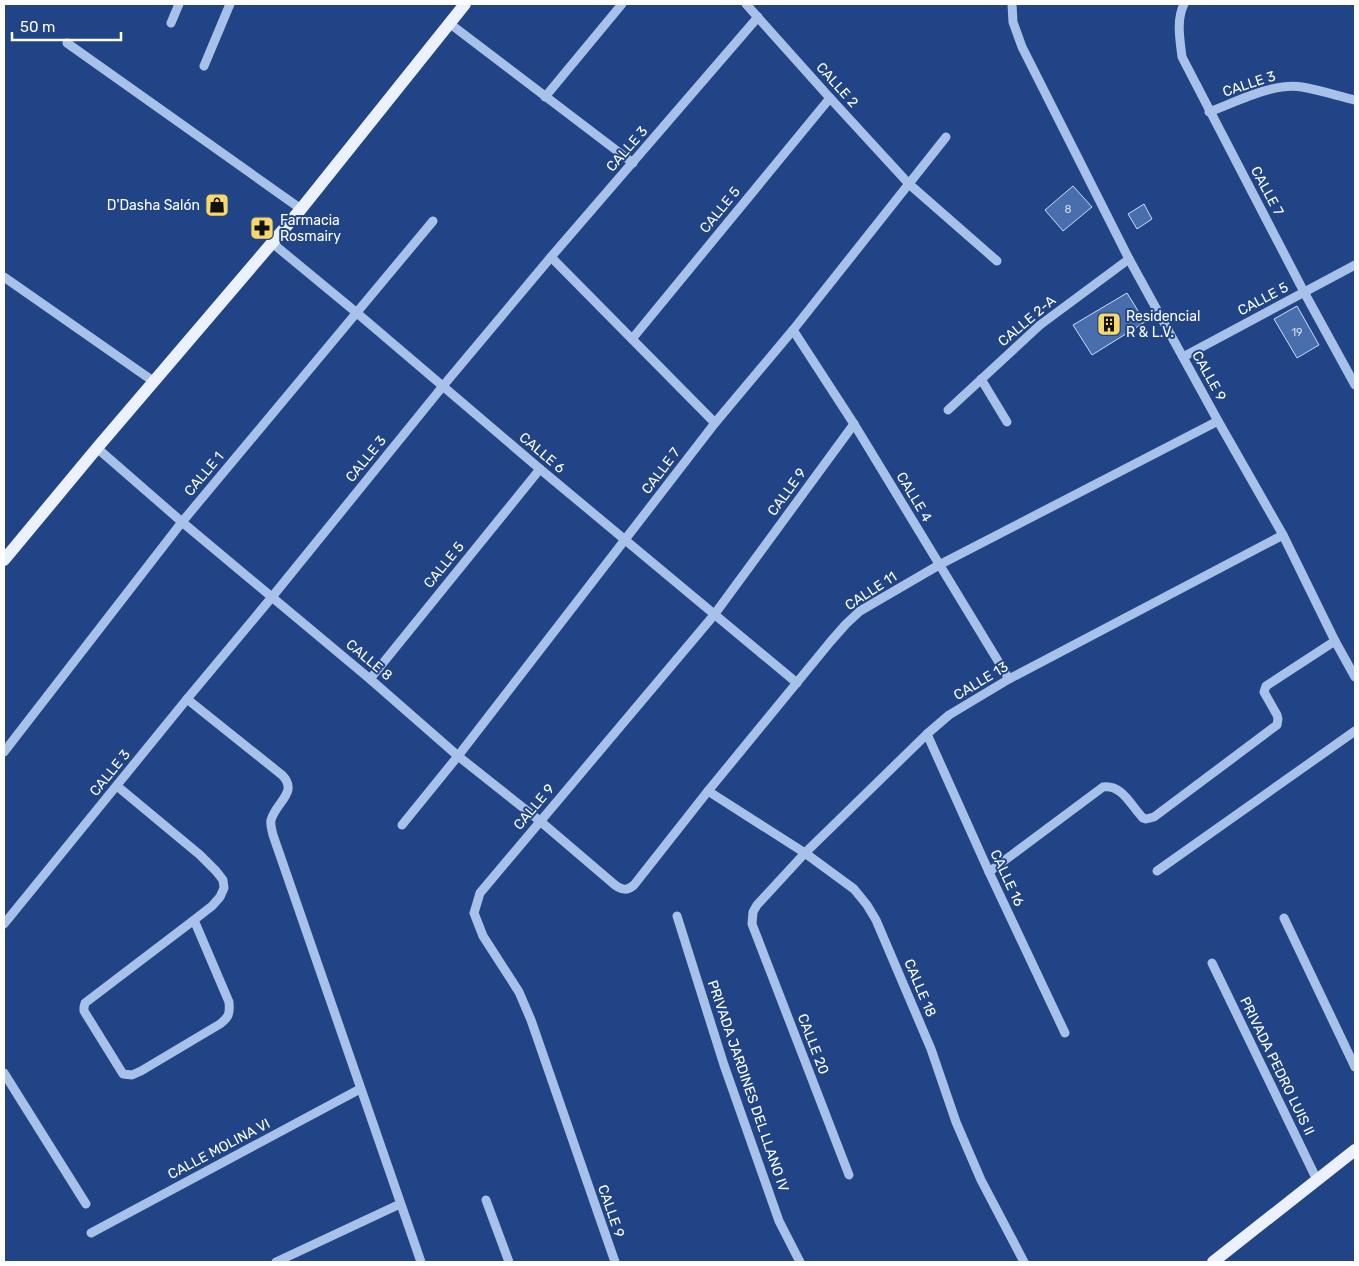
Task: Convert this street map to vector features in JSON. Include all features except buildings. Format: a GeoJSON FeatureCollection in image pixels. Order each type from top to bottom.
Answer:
{"type":"FeatureCollection","features":[{"type":"Feature","properties":{"kind":"main road"},"geometry":{"type":"LineString","coordinates":[[4,560],[271,242],[301,209],[466,4]]}},
{"type":"Feature","properties":{"kind":"main road"},"geometry":{"type":"LineString","coordinates":[[1214,1262],[1355,1150]]}},
{"type":"Feature","properties":{"kind":"street"},"geometry":{"type":"LineString","coordinates":[[171,23],[179,4]]}},
{"type":"Feature","properties":{"kind":"street"},"geometry":{"type":"LineString","coordinates":[[204,66],[230,4]]}},
{"type":"Feature","properties":{"kind":"street"},"geometry":{"type":"LineString","coordinates":[[545,97],[622,4]]}},
{"type":"Feature","properties":{"kind":"street","name":"CALLE 2"},"geometry":{"type":"LineString","coordinates":[[746,4],[909,184],[997,261]]}},
{"type":"Feature","properties":{"kind":"street","name":"CALLE 9"},"geometry":{"type":"LineString","coordinates":[[1012,4],[1013,22],[1022,47],[1129,259],[1283,535],[1355,677]]}},
{"type":"Feature","properties":{"kind":"street","name":"CALLE 7"},"geometry":{"type":"LineString","coordinates":[[1184,4],[1178,31],[1182,58],[1304,292],[1355,385]]}},
{"type":"Feature","properties":{"kind":"street","name":"CALLE 3"},"geometry":{"type":"LineString","coordinates":[[4,924],[442,386],[758,17]]}},
{"type":"Feature","properties":{"kind":"street"},"geometry":{"type":"LineString","coordinates":[[449,23],[633,163]]}},
{"type":"Feature","properties":{"kind":"street"},"geometry":{"type":"LineString","coordinates":[[67,43],[301,209]]}},
{"type":"Feature","properties":{"kind":"street","name":"CALLE 3"},"geometry":{"type":"LineString","coordinates":[[1209,112],[1266,90],[1284,86],[1301,86],[1355,100]]}},
{"type":"Feature","properties":{"kind":"street","name":"CALLE 5"},"geometry":{"type":"LineString","coordinates":[[632,339],[830,98]]}},
{"type":"Feature","properties":{"kind":"street","name":"CALLE 7"},"geometry":{"type":"LineString","coordinates":[[402,825],[458,756],[715,423],[793,330],[946,137]]}},
{"type":"Feature","properties":{"kind":"street","name":"CALLE 1"},"geometry":{"type":"LineString","coordinates":[[4,752],[182,522],[433,222]]}},
{"type":"Feature","properties":{"kind":"street","name":"CALLE 6"},"geometry":{"type":"LineString","coordinates":[[271,242],[797,683]]}},
{"type":"Feature","properties":{"kind":"street"},"geometry":{"type":"LineString","coordinates":[[551,257],[715,423]]}},
{"type":"Feature","properties":{"kind":"street","name":"CALLE 2-A"},"geometry":{"type":"LineString","coordinates":[[948,410],[1040,325],[1129,259]]}},
{"type":"Feature","properties":{"kind":"street","name":"CALLE 5"},"geometry":{"type":"LineString","coordinates":[[1183,357],[1355,265]]}},
{"type":"Feature","properties":{"kind":"street"},"geometry":{"type":"LineString","coordinates":[[4,277],[153,382]]}},
{"type":"Feature","properties":{"kind":"street","name":"CALLE 4"},"geometry":{"type":"LineString","coordinates":[[793,330],[854,424],[1010,679]]}},
{"type":"Feature","properties":{"kind":"street"},"geometry":{"type":"LineString","coordinates":[[981,379],[1008,422]]}},
{"type":"Feature","properties":{"kind":"street","name":"CALLE 11"},"geometry":{"type":"LineString","coordinates":[[625,890],[630,889],[634,885],[708,791],[846,624],[860,610],[939,565],[1218,421]]}},
{"type":"Feature","properties":{"kind":"street","name":"CALLE 9"},"geometry":{"type":"LineString","coordinates":[[615,1262],[531,1020],[519,992],[482,936],[474,913],[480,893],[714,615],[854,424]]}},
{"type":"Feature","properties":{"kind":"street","name":"CALLE 8"},"geometry":{"type":"LineString","coordinates":[[97,448],[458,756],[540,821],[615,885],[625,890]]}},
{"type":"Feature","properties":{"kind":"street","name":"CALLE 5"},"geometry":{"type":"LineString","coordinates":[[370,679],[540,469]]}},
{"type":"Feature","properties":{"kind":"street","name":"CALLE 13"},"geometry":{"type":"LineString","coordinates":[[752,924],[754,912],[761,900],[927,734],[949,716],[1010,679],[1283,535]]}},
{"type":"Feature","properties":{"kind":"street"},"geometry":{"type":"LineString","coordinates":[[989,872],[1103,787],[1108,786],[1120,790],[1143,818],[1154,817],[1276,725],[1277,715],[1264,692],[1266,686],[1335,640]]}},
{"type":"Feature","properties":{"kind":"street"},"geometry":{"type":"LineString","coordinates":[[186,700],[288,780],[287,794],[276,808],[270,822],[272,835],[421,1262]]}},
{"type":"Feature","properties":{"kind":"street"},"geometry":{"type":"LineString","coordinates":[[1157,871],[1355,731]]}},
{"type":"Feature","properties":{"kind":"street","name":"CALLE 16"},"geometry":{"type":"LineString","coordinates":[[927,734],[989,872],[1065,1033]]}},
{"type":"Feature","properties":{"kind":"street"},"geometry":{"type":"LineString","coordinates":[[117,786],[200,855],[216,871],[222,880],[224,888],[220,897],[212,906],[85,1003],[84,1011],[123,1074],[132,1075],[141,1071],[228,1019],[230,1015],[229,1002],[194,920]]}},
{"type":"Feature","properties":{"kind":"street","name":"CALLE 18"},"geometry":{"type":"LineString","coordinates":[[708,791],[806,853],[854,889],[867,905],[876,920],[931,1049],[956,1122],[981,1180],[1024,1262]]}},
{"type":"Feature","properties":{"kind":"street","name":"PRIVADA JARDINES DEL LLANO IV"},"geometry":{"type":"LineString","coordinates":[[677,916],[724,1065],[780,1221],[800,1262]]}},
{"type":"Feature","properties":{"kind":"street"},"geometry":{"type":"LineString","coordinates":[[1284,918],[1355,1067]]}},
{"type":"Feature","properties":{"kind":"street","name":"CALLE 20"},"geometry":{"type":"LineString","coordinates":[[752,924],[849,1175]]}},
{"type":"Feature","properties":{"kind":"street","name":"PRIVADA PEDRO LUIS II"},"geometry":{"type":"LineString","coordinates":[[1212,963],[1317,1180]]}},
{"type":"Feature","properties":{"kind":"street"},"geometry":{"type":"LineString","coordinates":[[4,1073],[86,1204]]}},
{"type":"Feature","properties":{"kind":"street","name":"CALLE MOLINA VI"},"geometry":{"type":"LineString","coordinates":[[91,1232],[360,1089]]}},
{"type":"Feature","properties":{"kind":"street"},"geometry":{"type":"LineString","coordinates":[[486,1200],[509,1262]]}},
{"type":"Feature","properties":{"kind":"street"},"geometry":{"type":"LineString","coordinates":[[276,1262],[400,1204]]}},
{"type":"Feature","properties":{"kind":"place","name":"D'Dasha Salón"},"geometry":{"type":"Point","coordinates":[217,205]}},
{"type":"Feature","properties":{"kind":"place","name":"Farmacia Rosmairy"},"geometry":{"type":"Point","coordinates":[262,228]}},
{"type":"Feature","properties":{"kind":"place","name":"Residencial R & L.V."},"geometry":{"type":"Point","coordinates":[1109,324]}}]}
